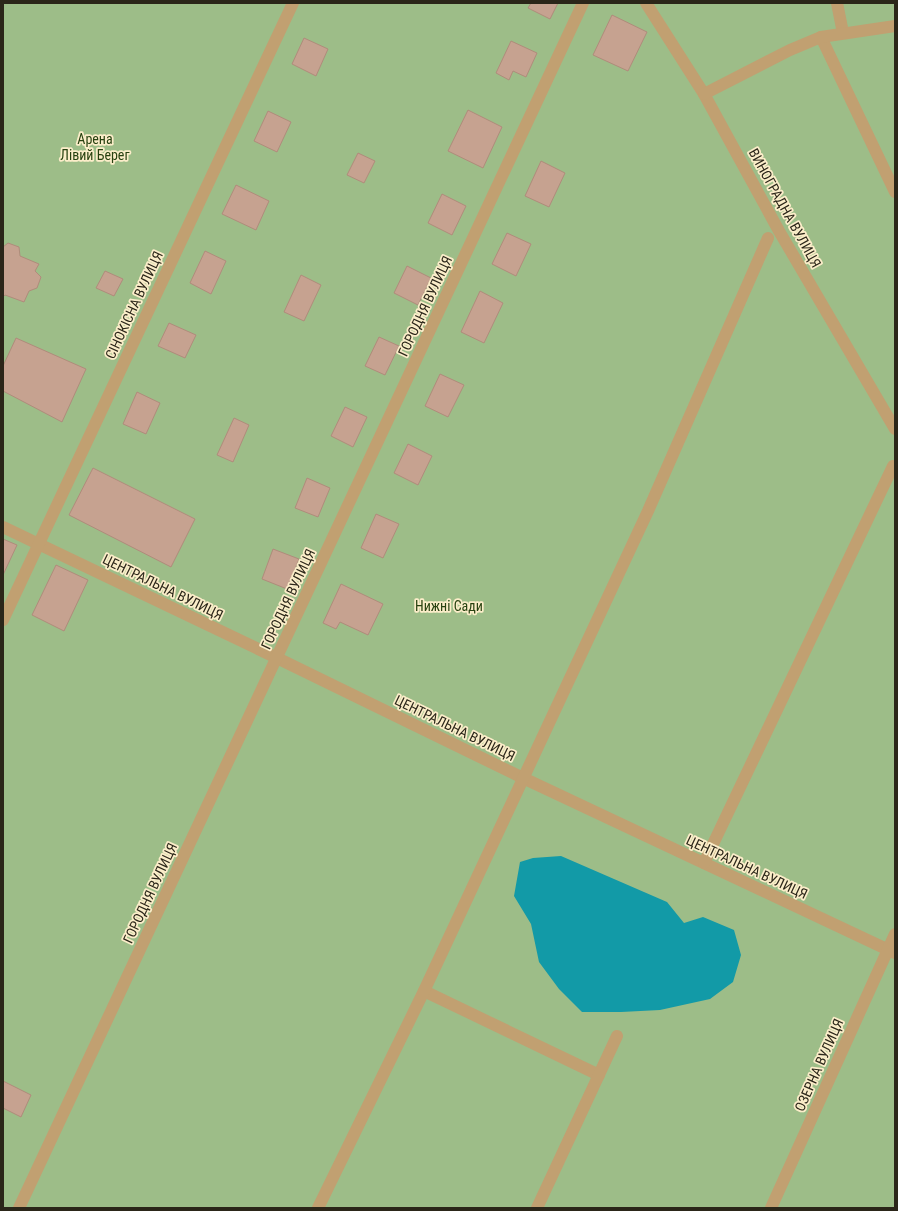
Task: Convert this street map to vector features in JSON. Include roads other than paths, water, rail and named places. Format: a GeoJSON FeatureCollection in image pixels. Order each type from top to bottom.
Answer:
{"type":"FeatureCollection","features":[{"type":"Feature","properties":{"kind":"street","name":"СІНОКІСНА ВУЛИЦЯ"},"geometry":{"type":"LineString","coordinates":[[3,620],[293,3]]}},
{"type":"Feature","properties":{"kind":"street","name":"ГОРОДНЯ ВУЛИЦЯ"},"geometry":{"type":"LineString","coordinates":[[19,1208],[583,3]]}},
{"type":"Feature","properties":{"kind":"street","name":"ВИНОГРАДНА ВУЛИЦЯ"},"geometry":{"type":"LineString","coordinates":[[646,3],[704,94],[779,231],[895,429]]}},
{"type":"Feature","properties":{"kind":"street"},"geometry":{"type":"LineString","coordinates":[[837,3],[843,33]]}},
{"type":"Feature","properties":{"kind":"street"},"geometry":{"type":"LineString","coordinates":[[704,94],[790,50],[821,37],[895,26]]}},
{"type":"Feature","properties":{"kind":"street"},"geometry":{"type":"LineString","coordinates":[[821,37],[895,192]]}},
{"type":"Feature","properties":{"kind":"street"},"geometry":{"type":"LineString","coordinates":[[318,1208],[424,991],[648,511],[768,238]]}},
{"type":"Feature","properties":{"kind":"street"},"geometry":{"type":"LineString","coordinates":[[704,863],[893,466]]}},
{"type":"Feature","properties":{"kind":"street","name":"ЦЕНТРАЛЬНА ВУЛИЦЯ"},"geometry":{"type":"LineString","coordinates":[[3,527],[523,778],[891,951]]}},
{"type":"Feature","properties":{"kind":"street","name":"ОЗЕРНА ВУЛИЦЯ"},"geometry":{"type":"LineString","coordinates":[[771,1208],[891,951],[895,934]]}},
{"type":"Feature","properties":{"kind":"street"},"geometry":{"type":"LineString","coordinates":[[424,991],[599,1075]]}},
{"type":"Feature","properties":{"kind":"street"},"geometry":{"type":"LineString","coordinates":[[538,1208],[617,1036]]}},
{"type":"Feature","properties":{"kind":"water"},"geometry":{"type":"Polygon","coordinates":[[[561,856],[667,902],[684,923],[703,917],[734,930],[741,955],[733,982],[710,999],[660,1010],[582,1012],[559,989],[539,962],[531,924],[514,896],[520,862],[533,858],[561,856]]]}},
{"type":"Feature","properties":{"kind":"park label","name":"Арена Лівий Берег"},"geometry":{"type":"Point","coordinates":[95,148]}},
{"type":"Feature","properties":{"kind":"park label","name":"Нижні Сади"},"geometry":{"type":"Point","coordinates":[449,606]}}]}
